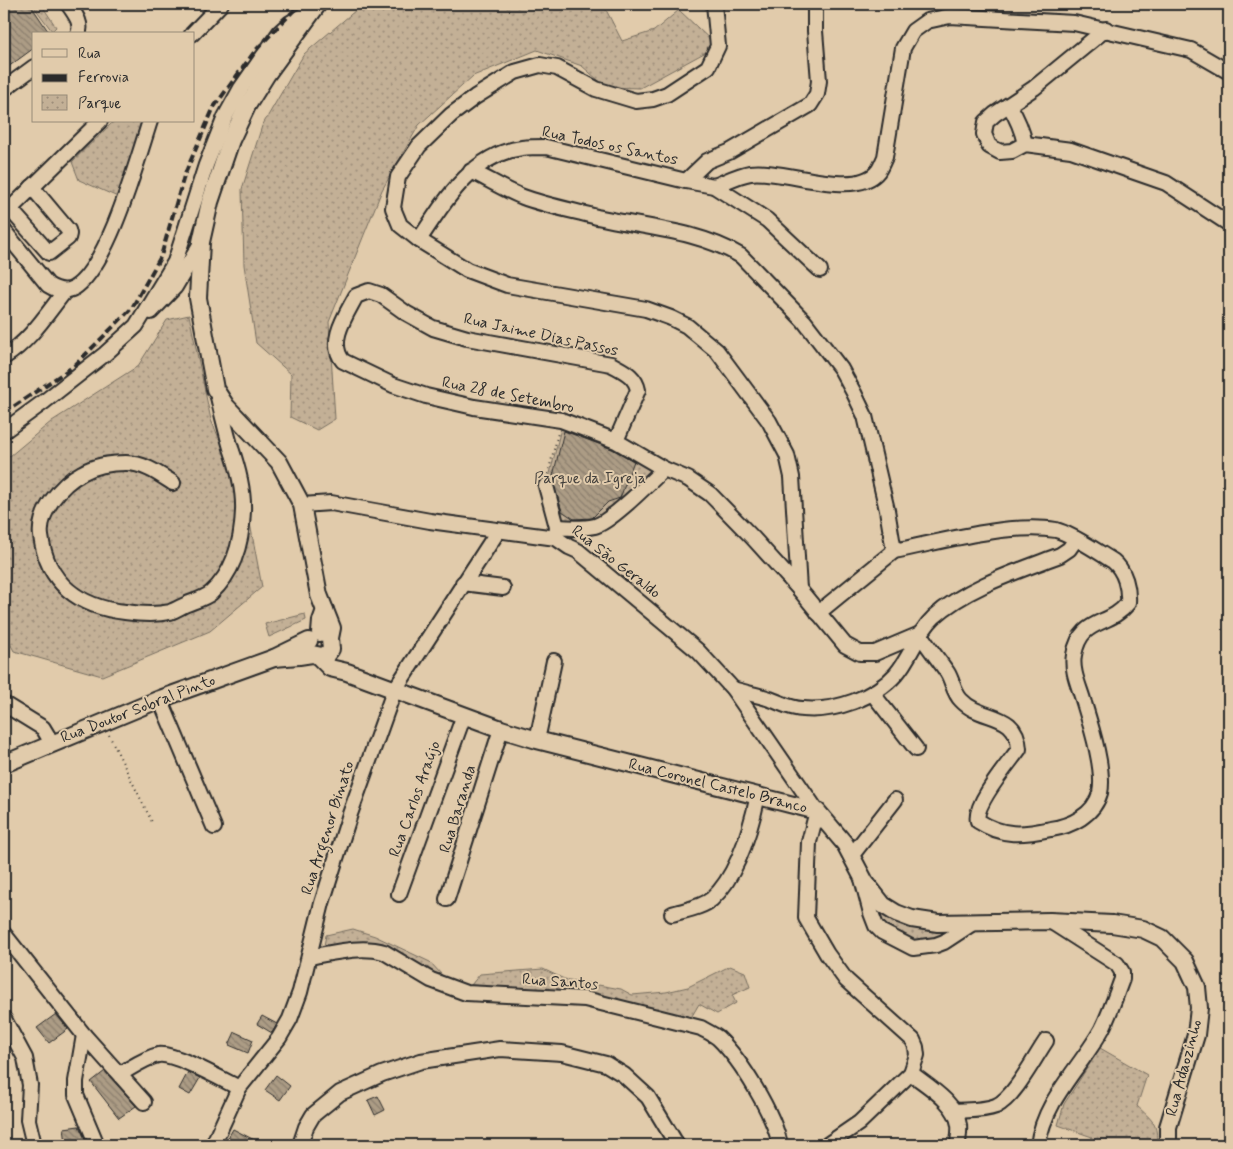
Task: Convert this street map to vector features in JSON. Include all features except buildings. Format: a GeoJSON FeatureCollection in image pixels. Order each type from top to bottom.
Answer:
{"type":"FeatureCollection","features":[{"type":"Feature","properties":{"kind":"main road"},"geometry":{"type":"LineString","coordinates":[[316,6],[267,74],[243,114],[231,140],[210,202],[201,242],[198,298],[216,389],[226,406],[279,462],[302,505],[319,595],[326,610],[321,622],[320,644]]}},
{"type":"Feature","properties":{"kind":"main road","name":"Rua Coronel Castelo Branco"},"geometry":{"type":"LineString","coordinates":[[320,644],[330,668],[347,672],[394,691],[464,714],[501,729],[537,740],[817,810],[845,844],[865,882],[883,905],[896,914],[912,920],[938,923],[1050,921]]}},
{"type":"Feature","properties":{"kind":"main road","name":"Rua Doutor Sobral Pinto"},"geometry":{"type":"LineString","coordinates":[[4,764],[160,699],[274,658],[320,644]]}},
{"type":"Feature","properties":{"kind":"main road","name":"Rua Adaozinho"},"geometry":{"type":"LineString","coordinates":[[1050,921],[1112,924],[1143,929],[1162,938],[1185,961],[1196,987],[1199,1008],[1196,1035],[1168,1127],[1168,1145]]}},
{"type":"Feature","properties":{"kind":"street"},"geometry":{"type":"LineString","coordinates":[[68,4],[78,20],[80,27],[79,32]]}},
{"type":"Feature","properties":{"kind":"street"},"geometry":{"type":"LineString","coordinates":[[194,32],[221,4]]}},
{"type":"Feature","properties":{"kind":"street"},"geometry":{"type":"LineString","coordinates":[[714,4],[718,46],[708,67],[667,94],[653,99],[636,101],[596,89],[557,68],[540,65],[515,72],[475,97],[451,115],[419,146],[398,177],[393,208],[400,225],[419,240],[467,270],[507,285],[646,309],[687,326],[717,351],[769,421],[787,455],[792,477],[799,589]]}},
{"type":"Feature","properties":{"kind":"street"},"geometry":{"type":"LineString","coordinates":[[686,181],[707,161],[729,152],[810,105],[817,94],[819,81],[814,31],[815,4]]}},
{"type":"Feature","properties":{"kind":"street"},"geometry":{"type":"LineString","coordinates":[[136,326],[175,262],[206,165],[225,117],[241,88],[280,32],[316,6]]}},
{"type":"Feature","properties":{"kind":"street","name":"Rua Todos os Santos"},"geometry":{"type":"LineString","coordinates":[[714,186],[750,173],[769,173],[845,184],[864,181],[878,172],[885,157],[903,48],[913,31],[927,21],[950,16],[1074,23],[1106,29]]}},
{"type":"Feature","properties":{"kind":"street"},"geometry":{"type":"LineString","coordinates":[[1229,72],[1191,50],[1106,29],[1034,88],[995,114],[986,122],[984,134],[989,146],[1000,152],[1012,151],[1025,144],[1071,150],[1166,183],[1229,224]]}},
{"type":"Feature","properties":{"kind":"street"},"geometry":{"type":"LineString","coordinates":[[4,89],[32,68]]}},
{"type":"Feature","properties":{"kind":"street"},"geometry":{"type":"LineString","coordinates":[[1009,106],[1018,119],[1025,144]]}},
{"type":"Feature","properties":{"kind":"street"},"geometry":{"type":"LineString","coordinates":[[32,187],[68,230],[69,236],[49,253],[25,226],[7,212],[32,187],[99,122]]}},
{"type":"Feature","properties":{"kind":"street"},"geometry":{"type":"LineString","coordinates":[[4,357],[16,350],[27,340],[65,291],[73,288],[83,280],[95,265],[113,230],[150,122]]}},
{"type":"Feature","properties":{"kind":"street","name":"Rua Todos os Santos"},"geometry":{"type":"LineString","coordinates":[[419,240],[445,201],[471,171],[510,151],[522,148],[546,147],[714,186],[767,220],[820,270]]}},
{"type":"Feature","properties":{"kind":"street"},"geometry":{"type":"LineString","coordinates":[[471,171],[524,197],[598,217],[660,228],[715,244],[741,256],[804,321],[841,369],[854,393],[865,416],[887,510],[894,551]]}},
{"type":"Feature","properties":{"kind":"street"},"geometry":{"type":"LineString","coordinates":[[25,226],[7,235],[48,285],[65,291]]}},
{"type":"Feature","properties":{"kind":"street"},"geometry":{"type":"LineString","coordinates":[[4,431],[45,402],[105,354],[136,326],[175,287],[201,242]]}},
{"type":"Feature","properties":{"kind":"street","name":"Rua 28 de Setembro"},"geometry":{"type":"LineString","coordinates":[[381,294],[369,291],[356,296],[341,325],[337,345],[339,356],[343,361],[393,385],[426,396],[474,407],[561,420],[616,441],[664,470],[688,479],[710,494],[799,589],[845,645],[860,653],[875,653],[920,634]]}},
{"type":"Feature","properties":{"kind":"street","name":"Rua Jaime Dias Passos"},"geometry":{"type":"LineString","coordinates":[[381,294],[406,313],[433,328],[467,338],[611,364],[629,374],[637,385],[637,394],[616,441]]}},
{"type":"Feature","properties":{"kind":"street"},"geometry":{"type":"LineString","coordinates":[[174,483],[152,469],[127,463],[100,466],[81,473],[63,488],[46,508],[40,527],[42,548],[52,572],[64,586],[83,601],[112,611],[141,614],[170,612],[210,594],[232,566],[241,535],[244,509],[239,470],[216,389]]}},
{"type":"Feature","properties":{"kind":"street"},"geometry":{"type":"LineString","coordinates":[[546,486],[556,532],[597,526],[614,514],[664,470]]}},
{"type":"Feature","properties":{"kind":"street","name":"Rua São Geraldo"},"geometry":{"type":"LineString","coordinates":[[302,505],[331,503],[498,531],[556,532],[569,547],[578,552],[698,650],[733,689],[817,810]]}},
{"type":"Feature","properties":{"kind":"street"},"geometry":{"type":"LineString","coordinates":[[818,613],[894,551],[982,533],[1031,528],[1057,531],[1076,539],[1113,561],[1120,567],[1129,591],[1128,603],[1122,611],[1084,631],[1078,639],[1073,658],[1076,680],[1096,746],[1100,780],[1100,794],[1090,812],[1076,822],[1062,827],[1026,834],[998,832],[978,821],[978,810],[986,795],[1019,749],[1019,740],[1016,732],[1007,722],[971,708],[961,701],[955,693],[948,674],[920,634]]}},
{"type":"Feature","properties":{"kind":"street","name":"Rua Argenor Binato"},"geometry":{"type":"LineString","coordinates":[[213,1145],[239,1088],[285,1029],[300,992],[322,903],[350,814],[394,691],[498,531]]}},
{"type":"Feature","properties":{"kind":"street"},"geometry":{"type":"LineString","coordinates":[[733,689],[769,699],[788,707],[804,710],[836,706],[864,698],[873,694],[896,674],[920,634],[933,618],[952,603],[975,590],[1060,555],[1069,549],[1076,539]]}},
{"type":"Feature","properties":{"kind":"street"},"geometry":{"type":"LineString","coordinates":[[463,583],[503,588]]}},
{"type":"Feature","properties":{"kind":"street"},"geometry":{"type":"LineString","coordinates":[[537,740],[554,661]]}},
{"type":"Feature","properties":{"kind":"street"},"geometry":{"type":"LineString","coordinates":[[873,694],[916,748]]}},
{"type":"Feature","properties":{"kind":"street"},"geometry":{"type":"LineString","coordinates":[[160,699],[214,828]]}},
{"type":"Feature","properties":{"kind":"street"},"geometry":{"type":"LineString","coordinates":[[4,704],[43,728],[52,743]]}},
{"type":"Feature","properties":{"kind":"street","name":"Rua Carlos Araújo"},"geometry":{"type":"LineString","coordinates":[[399,894],[464,714]]}},
{"type":"Feature","properties":{"kind":"street","name":"Rua Baranda"},"geometry":{"type":"LineString","coordinates":[[447,899],[501,729]]}},
{"type":"Feature","properties":{"kind":"street"},"geometry":{"type":"LineString","coordinates":[[672,914],[702,905],[711,899],[725,882],[741,854],[751,825],[758,795]]}},
{"type":"Feature","properties":{"kind":"street"},"geometry":{"type":"LineString","coordinates":[[852,855],[895,800]]}},
{"type":"Feature","properties":{"kind":"street"},"geometry":{"type":"LineString","coordinates":[[817,810],[809,842],[806,918],[827,954],[846,980],[913,1040],[917,1055],[911,1073],[859,1123],[827,1145]]}},
{"type":"Feature","properties":{"kind":"street"},"geometry":{"type":"LineString","coordinates":[[860,872],[876,926],[882,932],[913,948],[944,942],[974,923]]}},
{"type":"Feature","properties":{"kind":"street"},"geometry":{"type":"LineString","coordinates":[[1038,1145],[1039,1135],[1054,1099],[1102,1028],[1122,979],[1122,972],[1117,964],[1050,921]]}},
{"type":"Feature","properties":{"kind":"street"},"geometry":{"type":"LineString","coordinates":[[4,934],[84,1035],[144,1102]]}},
{"type":"Feature","properties":{"kind":"street","name":"Rua Santos"},"geometry":{"type":"LineString","coordinates":[[308,957],[343,951],[377,950],[384,952],[431,980],[466,993],[585,999],[701,1028],[716,1036],[746,1073],[765,1105],[780,1145]]}},
{"type":"Feature","properties":{"kind":"street"},"geometry":{"type":"LineString","coordinates":[[4,1019],[25,1058],[30,1085],[28,1120],[34,1145]]}},
{"type":"Feature","properties":{"kind":"street"},"geometry":{"type":"LineString","coordinates":[[84,1035],[76,1081],[76,1095],[96,1145]]}},
{"type":"Feature","properties":{"kind":"street"},"geometry":{"type":"LineString","coordinates":[[954,1112],[987,1109],[1004,1101],[1021,1081],[1046,1040]]}},
{"type":"Feature","properties":{"kind":"street"},"geometry":{"type":"LineString","coordinates":[[300,1145],[306,1127],[313,1115],[340,1093],[382,1074],[421,1061],[500,1049],[562,1053],[606,1064],[624,1075],[648,1097],[677,1145]]}},
{"type":"Feature","properties":{"kind":"street"},"geometry":{"type":"LineString","coordinates":[[120,1074],[154,1056],[167,1055],[239,1088]]}},
{"type":"Feature","properties":{"kind":"street"},"geometry":{"type":"LineString","coordinates":[[911,1073],[942,1098],[954,1112],[959,1124],[958,1145]]}},
{"type":"Feature","properties":{"kind":"path"},"geometry":{"type":"LineString","coordinates":[[546,486],[561,420]]}},
{"type":"Feature","properties":{"kind":"path"},"geometry":{"type":"LineString","coordinates":[[104,723],[152,822]]}},
{"type":"Feature","properties":{"kind":"green space"},"geometry":{"type":"Polygon","coordinates":[[[32,4],[41,4],[56,27],[52,31],[32,4]]]}},
{"type":"Feature","properties":{"kind":"green space"},"geometry":{"type":"Polygon","coordinates":[[[363,4],[603,4],[622,41],[654,31],[679,10],[717,46],[640,88],[606,87],[582,66],[537,50],[473,76],[419,125],[382,190],[329,322],[335,419],[317,430],[290,417],[291,374],[256,343],[244,265],[242,189],[262,126],[304,54],[363,4]]]}},
{"type":"Feature","properties":{"kind":"green space"},"geometry":{"type":"Polygon","coordinates":[[[113,122],[145,122],[120,198],[79,180],[72,162],[113,122]]]}},
{"type":"Feature","properties":{"kind":"green space"},"geometry":{"type":"Polygon","coordinates":[[[189,315],[211,420],[245,497],[262,587],[210,631],[102,676],[14,651],[4,632],[4,461],[52,421],[138,366],[167,320],[189,315]]]}},
{"type":"Feature","properties":{"kind":"green space","name":"Parque da Igreja"},"geometry":{"type":"Polygon","coordinates":[[[562,424],[603,438],[655,469],[602,520],[573,523],[559,520],[549,478],[562,424]]]}},
{"type":"Feature","properties":{"kind":"green space"},"geometry":{"type":"Polygon","coordinates":[[[305,614],[306,620],[269,637],[265,624],[305,614]]]}},
{"type":"Feature","properties":{"kind":"green space"},"geometry":{"type":"Polygon","coordinates":[[[879,905],[954,927],[938,941],[912,944],[882,924],[879,905]]]}},
{"type":"Feature","properties":{"kind":"green space"},"geometry":{"type":"Polygon","coordinates":[[[353,929],[375,936],[430,962],[442,975],[440,981],[380,949],[323,951],[326,935],[353,929]]]}},
{"type":"Feature","properties":{"kind":"green space"},"geometry":{"type":"Polygon","coordinates":[[[730,966],[745,972],[750,987],[732,995],[736,1003],[717,1014],[699,1004],[689,1021],[562,994],[471,985],[480,974],[543,969],[564,979],[621,989],[632,995],[666,992],[688,987],[730,966]]]}},
{"type":"Feature","properties":{"kind":"green space"},"geometry":{"type":"Polygon","coordinates":[[[1100,1048],[1147,1075],[1137,1106],[1147,1115],[1155,1127],[1156,1145],[1089,1145],[1092,1137],[1058,1125],[1064,1104],[1100,1048]]]}},
{"type":"Feature","properties":{"kind":"railway"},"geometry":{"type":"LineString","coordinates":[[4,413],[74,366],[132,308],[161,256],[184,176],[214,107],[255,51],[300,4]]}}]}
